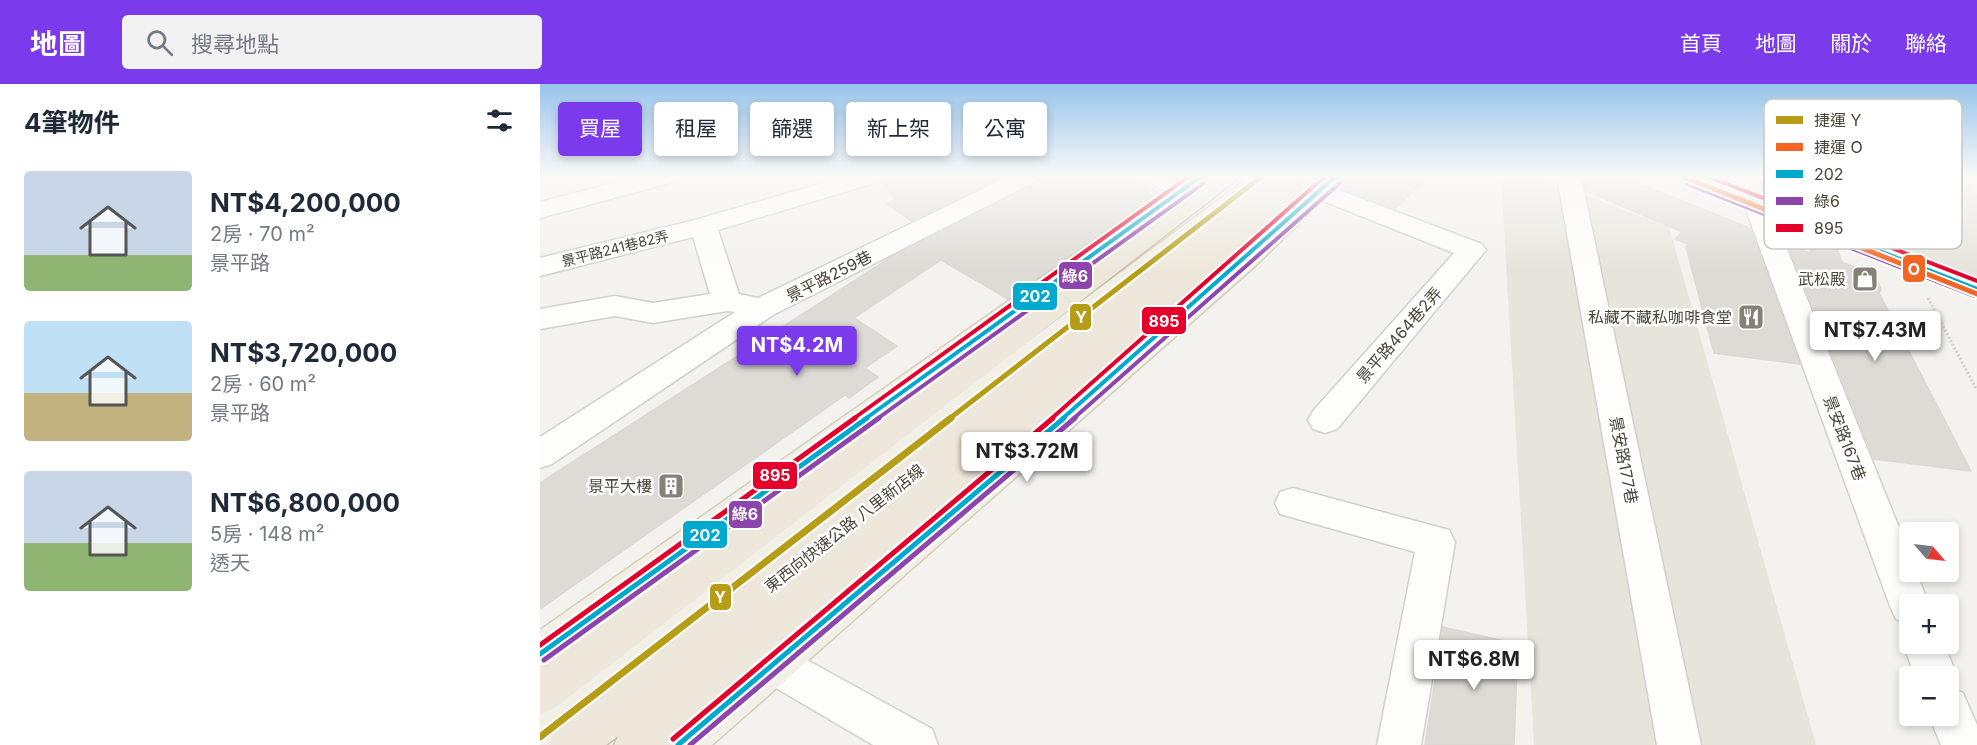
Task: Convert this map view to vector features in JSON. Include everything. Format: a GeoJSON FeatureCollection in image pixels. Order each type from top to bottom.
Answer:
{"type":"FeatureCollection","features":[{"type":"Feature","properties":{"kind":"highway"},"geometry":{"type":"LineString","coordinates":[[540,693],[1184,208]]}},
{"type":"Feature","properties":{"kind":"highway","name":"東西向快速公路 八里新店線"},"geometry":{"type":"LineString","coordinates":[[571,745],[1246,208]]}},
{"type":"Feature","properties":{"kind":"highway"},"geometry":{"type":"LineString","coordinates":[[636,745],[1048,402],[1290,208]]}},
{"type":"Feature","properties":{"kind":"main road"},"geometry":{"type":"LineString","coordinates":[[540,654],[1142,208]]}},
{"type":"Feature","properties":{"kind":"main road"},"geometry":{"type":"LineString","coordinates":[[540,731],[1224,208]]}},
{"type":"Feature","properties":{"kind":"main road"},"geometry":{"type":"LineString","coordinates":[[678,745],[1244,261],[1296,208]]}},
{"type":"Feature","properties":{"kind":"main road"},"geometry":{"type":"LineString","coordinates":[[1879,249],[1977,289]]}},
{"type":"Feature","properties":{"kind":"lane","name":"景平路241巷82弄"},"geometry":{"type":"LineString","coordinates":[[540,267],[703,226],[763,208]]}},
{"type":"Feature","properties":{"kind":"lane","name":"景平路259巷"},"geometry":{"type":"LineString","coordinates":[[540,454],[763,308],[952,208]]}},
{"type":"Feature","properties":{"kind":"lane","name":"景平路464巷2弄"},"geometry":{"type":"LineString","coordinates":[[1325,420],[1472,250],[1381,208]]}},
{"type":"Feature","properties":{"kind":"lane","name":"景安路177巷"},"geometry":{"type":"LineString","coordinates":[[1575,208],[1679,745]]}},
{"type":"Feature","properties":{"kind":"lane","name":"景安路167巷"},"geometry":{"type":"LineString","coordinates":[[1757,208],[1764,225]]}},
{"type":"Feature","properties":{"kind":"lane"},"geometry":{"type":"LineString","coordinates":[[703,226],[728,302]]}},
{"type":"Feature","properties":{"kind":"lane","name":"景安路167巷"},"geometry":{"type":"LineString","coordinates":[[1773,249],[1905,594]]}},
{"type":"Feature","properties":{"kind":"lane"},"geometry":{"type":"LineString","coordinates":[[540,319],[615,306],[653,313],[728,302],[763,308]]}},
{"type":"Feature","properties":{"kind":"lane"},"geometry":{"type":"LineString","coordinates":[[1293,503],[1436,542],[1399,745]]}},
{"type":"Feature","properties":{"kind":"lane"},"geometry":{"type":"LineString","coordinates":[[774,664],[916,745]]}},
{"type":"Feature","properties":{"kind":"lane"},"geometry":{"type":"LineString","coordinates":[[1955,726],[1962,745]]}},
{"type":"Feature","properties":{"kind":"path"},"geometry":{"type":"LineString","coordinates":[[1909,263],[1977,390]]}},
{"type":"Feature","properties":{"kind":"shaded area"},"geometry":{"type":"Polygon","coordinates":[[[1503,208],[1618,208],[1669,227],[1816,745],[1534,745],[1503,208]]]}},
{"type":"Feature","properties":{"kind":"shaded area"},"geometry":{"type":"Polygon","coordinates":[[[1962,208],[1977,208],[1977,280],[1898,249],[1962,249],[1962,208]]]}},
{"type":"Feature","properties":{"kind":"building"},"geometry":{"type":"Polygon","coordinates":[[[892,208],[939,208],[911,221],[892,208]]]}},
{"type":"Feature","properties":{"kind":"building"},"geometry":{"type":"Polygon","coordinates":[[[988,208],[1137,208],[1008,299],[941,260],[854,318],[897,346],[865,368],[878,377],[849,398],[845,395],[540,609],[540,483],[888,259],[988,208]]]}},
{"type":"Feature","properties":{"kind":"building"},"geometry":{"type":"Polygon","coordinates":[[[1625,208],[1700,208],[1750,228],[1800,364],[1714,353],[1686,247],[1688,244],[1675,239],[1682,232],[1625,208]]]}},
{"type":"Feature","properties":{"kind":"building"},"geometry":{"type":"Polygon","coordinates":[[[1789,249],[1801,249],[1813,254],[1809,249],[1837,249],[1842,262],[1875,275],[1881,289],[1879,293],[1971,471],[1874,459],[1789,249]]]}},
{"type":"Feature","properties":{"kind":"building"},"geometry":{"type":"Polygon","coordinates":[[[1443,627],[1518,644],[1514,745],[1425,745],[1443,627]]]}},
{"type":"Feature","properties":{"kind":"metro line","name":"Y"},"geometry":{"type":"LineString","coordinates":[[540,737],[1221,208]]}},
{"type":"Feature","properties":{"kind":"metro line","name":"O"},"geometry":{"type":"LineString","coordinates":[[1864,249],[1977,294]]}},
{"type":"Feature","properties":{"kind":"transit line","name":"895"},"geometry":{"type":"LineString","coordinates":[[540,645],[1145,208]]}},
{"type":"Feature","properties":{"kind":"transit line","name":"202"},"geometry":{"type":"LineString","coordinates":[[540,654],[1157,208]]}},
{"type":"Feature","properties":{"kind":"transit line","name":"綠6"},"geometry":{"type":"LineString","coordinates":[[544,660],[1170,208]]}},
{"type":"Feature","properties":{"kind":"transit line","name":"895"},"geometry":{"type":"LineString","coordinates":[[673,739],[1083,391],[1290,208]]}},
{"type":"Feature","properties":{"kind":"transit line","name":"202"},"geometry":{"type":"LineString","coordinates":[[678,745],[1092,394],[1301,208]]}},
{"type":"Feature","properties":{"kind":"transit line","name":"綠6"},"geometry":{"type":"LineString","coordinates":[[690,745],[1099,397],[1312,208]]}},
{"type":"Feature","properties":{"kind":"transit line","name":"綠6"},"geometry":{"type":"LineString","coordinates":[[1748,208],[1764,214]]}},
{"type":"Feature","properties":{"kind":"transit line","name":"綠6"},"geometry":{"type":"LineString","coordinates":[[1854,249],[1974,296]]}},
{"type":"Feature","properties":{"kind":"transit line","name":"202"},"geometry":{"type":"LineString","coordinates":[[1874,249],[1977,289]]}},
{"type":"Feature","properties":{"kind":"transit line","name":"895"},"geometry":{"type":"LineString","coordinates":[[1895,249],[1977,281]]}},
{"type":"Feature","properties":{"kind":"place","name":"武松殿"},"geometry":{"type":"Point","coordinates":[1865,279]}},
{"type":"Feature","properties":{"kind":"place","name":"私藏不藏私咖啡食堂"},"geometry":{"type":"Point","coordinates":[1751,317]}},
{"type":"Feature","properties":{"kind":"place","name":"景平大樓"},"geometry":{"type":"Point","coordinates":[671,486]}}]}
